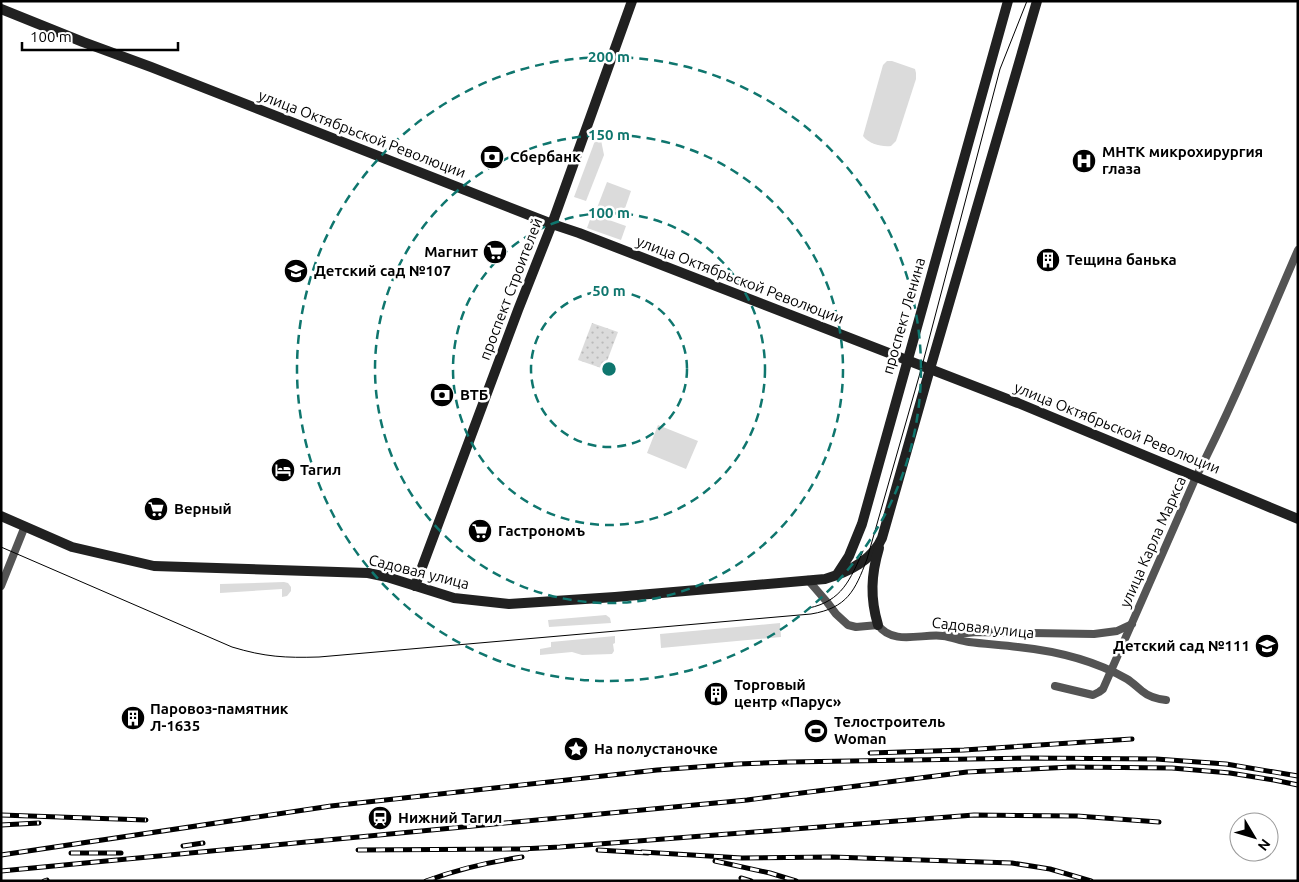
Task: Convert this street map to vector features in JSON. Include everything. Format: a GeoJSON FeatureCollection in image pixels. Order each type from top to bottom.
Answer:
{"type":"FeatureCollection","features":[{"type":"Feature","properties":{"kind":"main road","name":"проспект Строителей"},"geometry":{"type":"LineString","coordinates":[[415,586],[552,224],[632,1]]}},
{"type":"Feature","properties":{"kind":"main road","name":"проспект Ленина"},"geometry":{"type":"LineString","coordinates":[[836,576],[849,556],[858,535],[1008,1]]}},
{"type":"Feature","properties":{"kind":"main road"},"geometry":{"type":"LineString","coordinates":[[878,625],[874,611],[874,565],[1037,1]]}},
{"type":"Feature","properties":{"kind":"main road","name":"улица Октябрьской Революции"},"geometry":{"type":"LineString","coordinates":[[1,9],[1025,406],[1298,519]]}},
{"type":"Feature","properties":{"kind":"main road","name":"Садовая улица"},"geometry":{"type":"LineString","coordinates":[[1,516],[72,547],[154,566],[368,573],[454,598],[509,604],[615,597],[836,576]]}},
{"type":"Feature","properties":{"kind":"main road"},"geometry":{"type":"LineString","coordinates":[[836,576],[863,562],[878,547],[882,538]]}},
{"type":"Feature","properties":{"kind":"street","name":"улица Карла Маркса"},"geometry":{"type":"LineString","coordinates":[[1056,686],[1093,695],[1103,689],[1298,250]]}},
{"type":"Feature","properties":{"kind":"street"},"geometry":{"type":"LineString","coordinates":[[1,586],[25,526]]}},
{"type":"Feature","properties":{"kind":"street","name":"Садовая улица"},"geometry":{"type":"LineString","coordinates":[[808,580],[836,614],[848,625],[856,627],[878,625],[881,630],[893,635],[913,637],[942,636],[968,642],[1039,649],[1065,654],[1090,662],[1128,680],[1151,697],[1166,700]]}},
{"type":"Feature","properties":{"kind":"street"},"geometry":{"type":"LineString","coordinates":[[942,636],[977,632],[1094,634],[1117,631],[1132,624]]}},
{"type":"Feature","properties":{"kind":"shaded area"},"geometry":{"type":"Polygon","coordinates":[[[887,61],[915,69],[916,73],[916,79],[896,141],[891,146],[872,143],[863,136],[883,65],[887,61]]]}},
{"type":"Feature","properties":{"kind":"shaded area"},"geometry":{"type":"Polygon","coordinates":[[[599,130],[604,155],[586,201],[574,197],[599,130]]]}},
{"type":"Feature","properties":{"kind":"shaded area"},"geometry":{"type":"Polygon","coordinates":[[[607,182],[631,191],[622,217],[597,208],[607,182]]]}},
{"type":"Feature","properties":{"kind":"shaded area"},"geometry":{"type":"Polygon","coordinates":[[[592,214],[626,226],[621,240],[587,228],[592,214]]]}},
{"type":"Feature","properties":{"kind":"shaded area"},"geometry":{"type":"Polygon","coordinates":[[[592,323],[618,332],[604,369],[578,360],[592,323]]]}},
{"type":"Feature","properties":{"kind":"shaded area"},"geometry":{"type":"Polygon","coordinates":[[[658,425],[698,441],[686,469],[647,453],[658,425]]]}},
{"type":"Feature","properties":{"kind":"shaded area"},"geometry":{"type":"Polygon","coordinates":[[[288,583],[291,591],[287,596],[282,597],[282,589],[220,593],[220,584],[288,583]]]}},
{"type":"Feature","properties":{"kind":"shaded area"},"geometry":{"type":"Polygon","coordinates":[[[606,615],[610,618],[611,623],[549,627],[548,620],[606,615]]]}},
{"type":"Feature","properties":{"kind":"shaded area"},"geometry":{"type":"Polygon","coordinates":[[[780,623],[781,637],[661,648],[660,634],[780,623]]]}},
{"type":"Feature","properties":{"kind":"shaded area"},"geometry":{"type":"Polygon","coordinates":[[[615,636],[612,654],[582,655],[572,652],[540,655],[540,649],[551,647],[551,642],[615,636]]]}},
{"type":"Feature","properties":{"kind":"tram line"},"geometry":{"type":"LineString","coordinates":[[1,547],[232,647],[265,655],[285,657],[319,657],[811,614],[833,607],[854,589],[867,559],[922,366],[1000,69],[1027,1]]}},
{"type":"Feature","properties":{"kind":"tram line"},"geometry":{"type":"LineString","coordinates":[[809,608],[830,600],[844,588],[863,551]]}},
{"type":"Feature","properties":{"kind":"railway"},"geometry":{"type":"LineString","coordinates":[[870,753],[964,750],[1132,739]]}},
{"type":"Feature","properties":{"kind":"railway"},"geometry":{"type":"LineString","coordinates":[[1,855],[331,806],[657,770],[738,764],[1028,758],[1156,759],[1226,764],[1298,776]]}},
{"type":"Feature","properties":{"kind":"railway"},"geometry":{"type":"LineString","coordinates":[[1,871],[747,800],[967,772],[1072,767],[1172,768],[1230,773],[1298,785]]}},
{"type":"Feature","properties":{"kind":"railway"},"geometry":{"type":"LineString","coordinates":[[1,815],[146,820]]}},
{"type":"Feature","properties":{"kind":"railway"},"geometry":{"type":"LineString","coordinates":[[521,849],[974,815],[1077,816],[1159,822]]}},
{"type":"Feature","properties":{"kind":"railway"},"geometry":{"type":"LineString","coordinates":[[1,825],[39,823]]}},
{"type":"Feature","properties":{"kind":"railway"},"geometry":{"type":"LineString","coordinates":[[183,846],[203,843]]}},
{"type":"Feature","properties":{"kind":"railway"},"geometry":{"type":"LineString","coordinates":[[358,850],[528,849]]}},
{"type":"Feature","properties":{"kind":"railway"},"geometry":{"type":"LineString","coordinates":[[598,850],[648,853]]}},
{"type":"Feature","properties":{"kind":"railway"},"geometry":{"type":"LineString","coordinates":[[642,852],[742,858],[832,857],[1012,863],[1050,869],[1091,881]]}},
{"type":"Feature","properties":{"kind":"railway"},"geometry":{"type":"LineString","coordinates":[[71,853],[121,853]]}},
{"type":"Feature","properties":{"kind":"railway"},"geometry":{"type":"LineString","coordinates":[[426,881],[474,866],[522,857]]}},
{"type":"Feature","properties":{"kind":"railway"},"geometry":{"type":"LineString","coordinates":[[715,861],[770,873],[796,881]]}},
{"type":"Feature","properties":{"kind":"railway"},"geometry":{"type":"LineString","coordinates":[[741,878],[751,881]]}},
{"type":"Feature","properties":{"kind":"place","name":"Сбербанк"},"geometry":{"type":"Point","coordinates":[492,157]}},
{"type":"Feature","properties":{"kind":"place","name":"МНТК микрохирургия глаза"},"geometry":{"type":"Point","coordinates":[1084,161]}},
{"type":"Feature","properties":{"kind":"place","name":"Магнит"},"geometry":{"type":"Point","coordinates":[495,252]}},
{"type":"Feature","properties":{"kind":"place","name":"Тещина банька"},"geometry":{"type":"Point","coordinates":[1048,260]}},
{"type":"Feature","properties":{"kind":"place","name":"Детский сад №107"},"geometry":{"type":"Point","coordinates":[296,271]}},
{"type":"Feature","properties":{"kind":"place","name":"ВТБ"},"geometry":{"type":"Point","coordinates":[442,395]}},
{"type":"Feature","properties":{"kind":"place","name":"Тагил"},"geometry":{"type":"Point","coordinates":[283,470]}},
{"type":"Feature","properties":{"kind":"place","name":"Верный"},"geometry":{"type":"Point","coordinates":[156,509]}},
{"type":"Feature","properties":{"kind":"place","name":"Гастрономъ"},"geometry":{"type":"Point","coordinates":[480,531]}},
{"type":"Feature","properties":{"kind":"place","name":"Детский сад №111"},"geometry":{"type":"Point","coordinates":[1267,646]}},
{"type":"Feature","properties":{"kind":"place","name":"Торговый центр «Парус»"},"geometry":{"type":"Point","coordinates":[716,694]}},
{"type":"Feature","properties":{"kind":"place","name":"Паровоз-памятник Л-1635"},"geometry":{"type":"Point","coordinates":[133,718]}},
{"type":"Feature","properties":{"kind":"place","name":"Телостроитель Woman"},"geometry":{"type":"Point","coordinates":[816,731]}},
{"type":"Feature","properties":{"kind":"place","name":"На полустаночке"},"geometry":{"type":"Point","coordinates":[576,749]}},
{"type":"Feature","properties":{"kind":"place","name":"Нижний Тагил"},"geometry":{"type":"Point","coordinates":[380,818]}}]}
